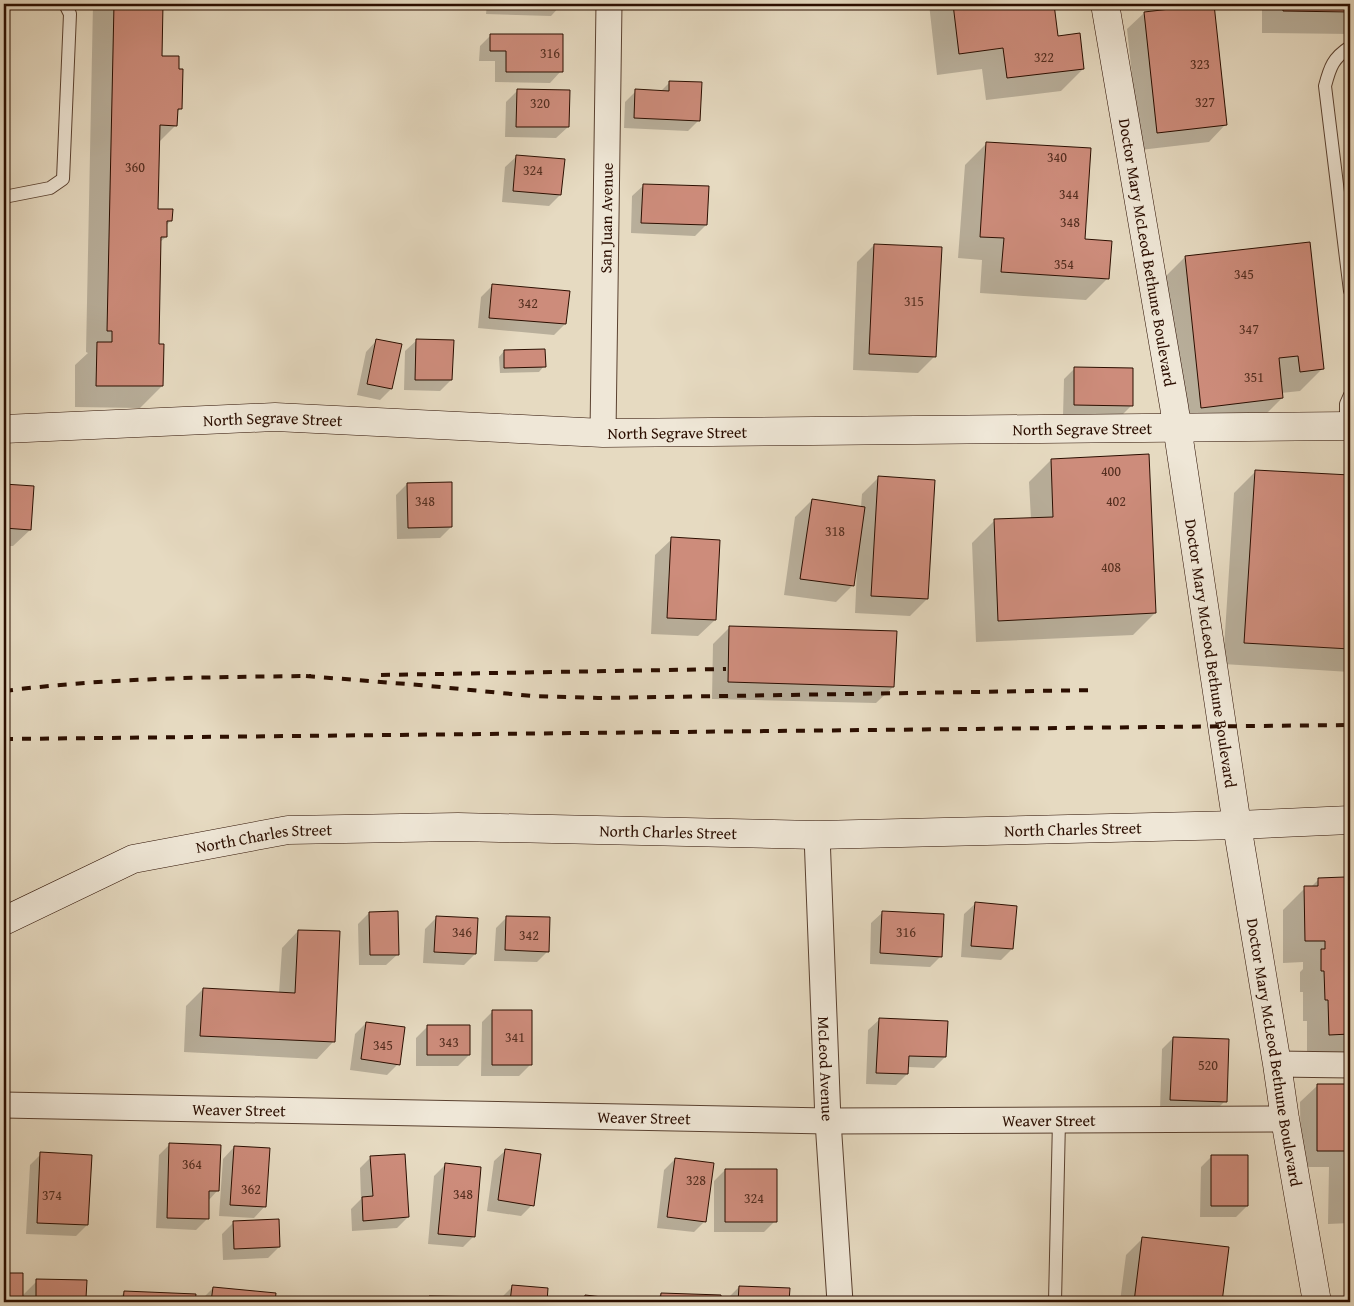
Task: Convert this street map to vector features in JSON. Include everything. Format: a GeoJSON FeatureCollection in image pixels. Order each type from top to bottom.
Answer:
{"type":"FeatureCollection","features":[{"type":"Feature","properties":{"kind":"street","name":"San Juan Avenue"},"geometry":{"type":"LineString","coordinates":[[602,433],[609,4]]}},
{"type":"Feature","properties":{"kind":"street","name":"Doctor Mary McLeod Bethune Boulevard"},"geometry":{"type":"LineString","coordinates":[[1105,4],[1178,429],[1237,825],[1317,1302]]}},
{"type":"Feature","properties":{"kind":"street","name":"North Segrave Street"},"geometry":{"type":"LineString","coordinates":[[4,429],[275,417],[602,433],[1348,426]]}},
{"type":"Feature","properties":{"kind":"street","name":"North Charles Street"},"geometry":{"type":"LineString","coordinates":[[4,921],[133,859],[288,830],[458,827],[817,835],[1237,825],[1350,820]]}},
{"type":"Feature","properties":{"kind":"street","name":"McLeod Avenue"},"geometry":{"type":"LineString","coordinates":[[817,835],[828,1121],[840,1302]]}},
{"type":"Feature","properties":{"kind":"street"},"geometry":{"type":"LineString","coordinates":[[1277,1064],[1350,1065]]}},
{"type":"Feature","properties":{"kind":"street","name":"Weaver Street"},"geometry":{"type":"LineString","coordinates":[[4,1105],[828,1121],[1285,1119]]}},
{"type":"Feature","properties":{"kind":"lane"},"geometry":{"type":"LineString","coordinates":[[4,197],[50,188],[63,179],[70,14],[65,4]]}},
{"type":"Feature","properties":{"kind":"lane"},"geometry":{"type":"LineString","coordinates":[[1350,47],[1339,54],[1329,71],[1325,86],[1350,291]]}},
{"type":"Feature","properties":{"kind":"lane"},"geometry":{"type":"LineString","coordinates":[[1348,426],[1346,404],[1350,395]]}},
{"type":"Feature","properties":{"kind":"lane"},"geometry":{"type":"LineString","coordinates":[[1055,1302],[1060,1120]]}},
{"type":"Feature","properties":{"kind":"building"},"geometry":{"type":"Polygon","coordinates":[[[114,4],[163,4],[162,56],[179,56],[179,69],[183,69],[182,109],[178,109],[177,126],[160,125],[158,209],[173,209],[172,221],[167,221],[167,237],[161,237],[159,344],[164,344],[163,386],[96,386],[97,342],[112,342],[112,331],[107,331],[114,4]]]}},
{"type":"Feature","properties":{"kind":"building"},"geometry":{"type":"Polygon","coordinates":[[[507,4],[563,4],[563,6],[507,4]]]}},
{"type":"Feature","properties":{"kind":"building"},"geometry":{"type":"Polygon","coordinates":[[[953,4],[1054,4],[1058,36],[1080,33],[1084,69],[1007,78],[1003,48],[959,54],[953,4]]]}},
{"type":"Feature","properties":{"kind":"building"},"geometry":{"type":"Polygon","coordinates":[[[1214,4],[1227,125],[1157,133],[1144,12],[1214,4]]]}},
{"type":"Feature","properties":{"kind":"building"},"geometry":{"type":"Polygon","coordinates":[[[1283,4],[1350,4],[1350,12],[1283,11],[1283,4]]]}},
{"type":"Feature","properties":{"kind":"building"},"geometry":{"type":"Polygon","coordinates":[[[490,34],[563,34],[563,72],[506,72],[506,51],[490,51],[490,34]]]}},
{"type":"Feature","properties":{"kind":"building"},"geometry":{"type":"Polygon","coordinates":[[[669,81],[702,82],[700,121],[634,118],[635,89],[669,91],[669,81]]]}},
{"type":"Feature","properties":{"kind":"building"},"geometry":{"type":"Polygon","coordinates":[[[517,89],[570,90],[569,127],[516,127],[517,89]]]}},
{"type":"Feature","properties":{"kind":"building"},"geometry":{"type":"Polygon","coordinates":[[[986,142],[1091,148],[1085,239],[1112,241],[1109,279],[1001,272],[1004,238],[980,237],[986,142]]]}},
{"type":"Feature","properties":{"kind":"building"},"geometry":{"type":"Polygon","coordinates":[[[516,155],[565,159],[561,195],[513,191],[516,155]]]}},
{"type":"Feature","properties":{"kind":"building"},"geometry":{"type":"Polygon","coordinates":[[[643,184],[709,186],[707,225],[641,223],[643,184]]]}},
{"type":"Feature","properties":{"kind":"building"},"geometry":{"type":"Polygon","coordinates":[[[1310,242],[1324,369],[1300,372],[1298,356],[1279,358],[1283,398],[1201,408],[1185,256],[1310,242]]]}},
{"type":"Feature","properties":{"kind":"building"},"geometry":{"type":"Polygon","coordinates":[[[874,244],[942,247],[936,357],[869,354],[874,244]]]}},
{"type":"Feature","properties":{"kind":"building"},"geometry":{"type":"Polygon","coordinates":[[[492,284],[570,291],[566,324],[489,318],[492,284]]]}},
{"type":"Feature","properties":{"kind":"building"},"geometry":{"type":"Polygon","coordinates":[[[376,339],[402,344],[392,389],[367,384],[376,339]]]}},
{"type":"Feature","properties":{"kind":"building"},"geometry":{"type":"Polygon","coordinates":[[[416,339],[454,340],[452,380],[415,380],[416,339]]]}},
{"type":"Feature","properties":{"kind":"building"},"geometry":{"type":"Polygon","coordinates":[[[545,349],[546,367],[504,368],[504,350],[545,349]]]}},
{"type":"Feature","properties":{"kind":"building"},"geometry":{"type":"Polygon","coordinates":[[[1074,367],[1133,368],[1133,406],[1074,405],[1074,367]]]}},
{"type":"Feature","properties":{"kind":"building"},"geometry":{"type":"Polygon","coordinates":[[[1149,454],[1156,613],[998,621],[994,519],[1053,517],[1051,459],[1149,454]]]}},
{"type":"Feature","properties":{"kind":"building"},"geometry":{"type":"Polygon","coordinates":[[[1255,470],[1350,475],[1350,649],[1244,643],[1255,470]]]}},
{"type":"Feature","properties":{"kind":"building"},"geometry":{"type":"Polygon","coordinates":[[[878,476],[935,480],[928,599],[871,596],[878,476]]]}},
{"type":"Feature","properties":{"kind":"building"},"geometry":{"type":"Polygon","coordinates":[[[452,482],[452,527],[408,528],[407,483],[452,482]]]}},
{"type":"Feature","properties":{"kind":"building"},"geometry":{"type":"Polygon","coordinates":[[[4,484],[34,486],[31,530],[4,528],[4,484]]]}},
{"type":"Feature","properties":{"kind":"building"},"geometry":{"type":"Polygon","coordinates":[[[812,499],[865,507],[854,586],[800,579],[812,499]]]}},
{"type":"Feature","properties":{"kind":"building"},"geometry":{"type":"Polygon","coordinates":[[[671,537],[720,540],[716,620],[667,618],[671,537]]]}},
{"type":"Feature","properties":{"kind":"building"},"geometry":{"type":"Polygon","coordinates":[[[729,626],[897,631],[894,687],[728,682],[729,626]]]}},
{"type":"Feature","properties":{"kind":"building"},"geometry":{"type":"Polygon","coordinates":[[[1345,877],[1345,884],[1350,884],[1350,1034],[1329,1035],[1328,1000],[1325,1000],[1324,971],[1321,971],[1321,949],[1325,949],[1325,941],[1305,941],[1304,886],[1318,886],[1318,878],[1345,877]]]}},
{"type":"Feature","properties":{"kind":"building"},"geometry":{"type":"Polygon","coordinates":[[[975,902],[1017,906],[1013,949],[971,946],[975,902]]]}},
{"type":"Feature","properties":{"kind":"building"},"geometry":{"type":"Polygon","coordinates":[[[398,911],[399,955],[370,955],[369,912],[398,911]]]}},
{"type":"Feature","properties":{"kind":"building"},"geometry":{"type":"Polygon","coordinates":[[[882,911],[944,914],[942,957],[880,953],[882,911]]]}},
{"type":"Feature","properties":{"kind":"building"},"geometry":{"type":"Polygon","coordinates":[[[436,916],[478,918],[476,954],[434,952],[436,916]]]}},
{"type":"Feature","properties":{"kind":"building"},"geometry":{"type":"Polygon","coordinates":[[[506,916],[550,917],[549,952],[505,950],[506,916]]]}},
{"type":"Feature","properties":{"kind":"building"},"geometry":{"type":"Polygon","coordinates":[[[298,930],[340,931],[335,1042],[200,1036],[203,988],[295,993],[298,930]]]}},
{"type":"Feature","properties":{"kind":"building"},"geometry":{"type":"Polygon","coordinates":[[[492,1010],[532,1010],[532,1065],[492,1065],[492,1010]]]}},
{"type":"Feature","properties":{"kind":"building"},"geometry":{"type":"Polygon","coordinates":[[[879,1018],[948,1021],[946,1057],[909,1056],[908,1074],[876,1073],[879,1018]]]}},
{"type":"Feature","properties":{"kind":"building"},"geometry":{"type":"Polygon","coordinates":[[[366,1022],[405,1027],[400,1065],[361,1059],[366,1022]]]}},
{"type":"Feature","properties":{"kind":"building"},"geometry":{"type":"Polygon","coordinates":[[[427,1025],[470,1025],[470,1055],[427,1055],[427,1025]]]}},
{"type":"Feature","properties":{"kind":"building"},"geometry":{"type":"Polygon","coordinates":[[[1173,1037],[1229,1039],[1227,1102],[1170,1100],[1173,1037]]]}},
{"type":"Feature","properties":{"kind":"building"},"geometry":{"type":"Polygon","coordinates":[[[1317,1084],[1350,1084],[1350,1207],[1345,1207],[1345,1151],[1317,1151],[1317,1084]]]}},
{"type":"Feature","properties":{"kind":"building"},"geometry":{"type":"Polygon","coordinates":[[[169,1143],[221,1145],[219,1191],[209,1191],[209,1219],[167,1218],[169,1143]]]}},
{"type":"Feature","properties":{"kind":"building"},"geometry":{"type":"Polygon","coordinates":[[[234,1146],[270,1148],[266,1207],[230,1205],[234,1146]]]}},
{"type":"Feature","properties":{"kind":"building"},"geometry":{"type":"Polygon","coordinates":[[[505,1149],[541,1154],[534,1206],[498,1200],[505,1149]]]}},
{"type":"Feature","properties":{"kind":"building"},"geometry":{"type":"Polygon","coordinates":[[[40,1152],[92,1155],[88,1225],[37,1223],[40,1152]]]}},
{"type":"Feature","properties":{"kind":"building"},"geometry":{"type":"Polygon","coordinates":[[[405,1154],[409,1217],[363,1221],[362,1197],[373,1196],[370,1156],[405,1154]]]}},
{"type":"Feature","properties":{"kind":"building"},"geometry":{"type":"Polygon","coordinates":[[[1211,1155],[1248,1155],[1248,1206],[1211,1206],[1211,1155]]]}},
{"type":"Feature","properties":{"kind":"building"},"geometry":{"type":"Polygon","coordinates":[[[675,1158],[714,1163],[706,1222],[667,1217],[675,1158]]]}},
{"type":"Feature","properties":{"kind":"building"},"geometry":{"type":"Polygon","coordinates":[[[445,1163],[481,1167],[475,1237],[438,1234],[445,1163]]]}},
{"type":"Feature","properties":{"kind":"building"},"geometry":{"type":"Polygon","coordinates":[[[725,1169],[777,1169],[777,1222],[725,1222],[725,1169]]]}},
{"type":"Feature","properties":{"kind":"building"},"geometry":{"type":"Polygon","coordinates":[[[279,1219],[280,1247],[234,1249],[233,1221],[279,1219]]]}},
{"type":"Feature","properties":{"kind":"building"},"geometry":{"type":"Polygon","coordinates":[[[1142,1237],[1229,1247],[1222,1302],[1134,1302],[1142,1237]]]}},
{"type":"Feature","properties":{"kind":"building"},"geometry":{"type":"Polygon","coordinates":[[[4,1273],[23,1273],[23,1302],[4,1302],[4,1273]]]}},
{"type":"Feature","properties":{"kind":"building"},"geometry":{"type":"Polygon","coordinates":[[[36,1279],[87,1280],[86,1298],[106,1299],[106,1302],[36,1302],[36,1279]]]}},
{"type":"Feature","properties":{"kind":"building"},"geometry":{"type":"Polygon","coordinates":[[[512,1285],[548,1288],[547,1302],[510,1302],[512,1285]]]}},
{"type":"Feature","properties":{"kind":"building"},"geometry":{"type":"Polygon","coordinates":[[[739,1286],[790,1288],[789,1302],[738,1302],[739,1286]]]}},
{"type":"Feature","properties":{"kind":"building"},"geometry":{"type":"Polygon","coordinates":[[[213,1287],[276,1293],[275,1302],[211,1302],[213,1287]]]}},
{"type":"Feature","properties":{"kind":"building"},"geometry":{"type":"Polygon","coordinates":[[[124,1291],[196,1294],[195,1302],[123,1302],[124,1291]]]}},
{"type":"Feature","properties":{"kind":"building"},"geometry":{"type":"Polygon","coordinates":[[[661,1293],[721,1295],[721,1302],[660,1302],[661,1293]]]}},
{"type":"Feature","properties":{"kind":"building"},"geometry":{"type":"Polygon","coordinates":[[[585,1295],[646,1302],[584,1302],[585,1295]]]}},
{"type":"Feature","properties":{"kind":"building"},"geometry":{"type":"Polygon","coordinates":[[[429,1296],[493,1297],[493,1302],[429,1302],[429,1296]]]}},
{"type":"Feature","properties":{"kind":"building"},"geometry":{"type":"Polygon","coordinates":[[[312,1297],[352,1302],[311,1302],[312,1297]]]}},
{"type":"Feature","properties":{"kind":"railway"},"geometry":{"type":"LineString","coordinates":[[381,675],[726,669]]}},
{"type":"Feature","properties":{"kind":"railway"},"geometry":{"type":"LineString","coordinates":[[306,676],[532,696],[598,698],[1097,690]]}},
{"type":"Feature","properties":{"kind":"railway"},"geometry":{"type":"LineString","coordinates":[[4,691],[119,681],[311,676]]}},
{"type":"Feature","properties":{"kind":"railway"},"geometry":{"type":"LineString","coordinates":[[4,739],[1350,725]]}}]}
